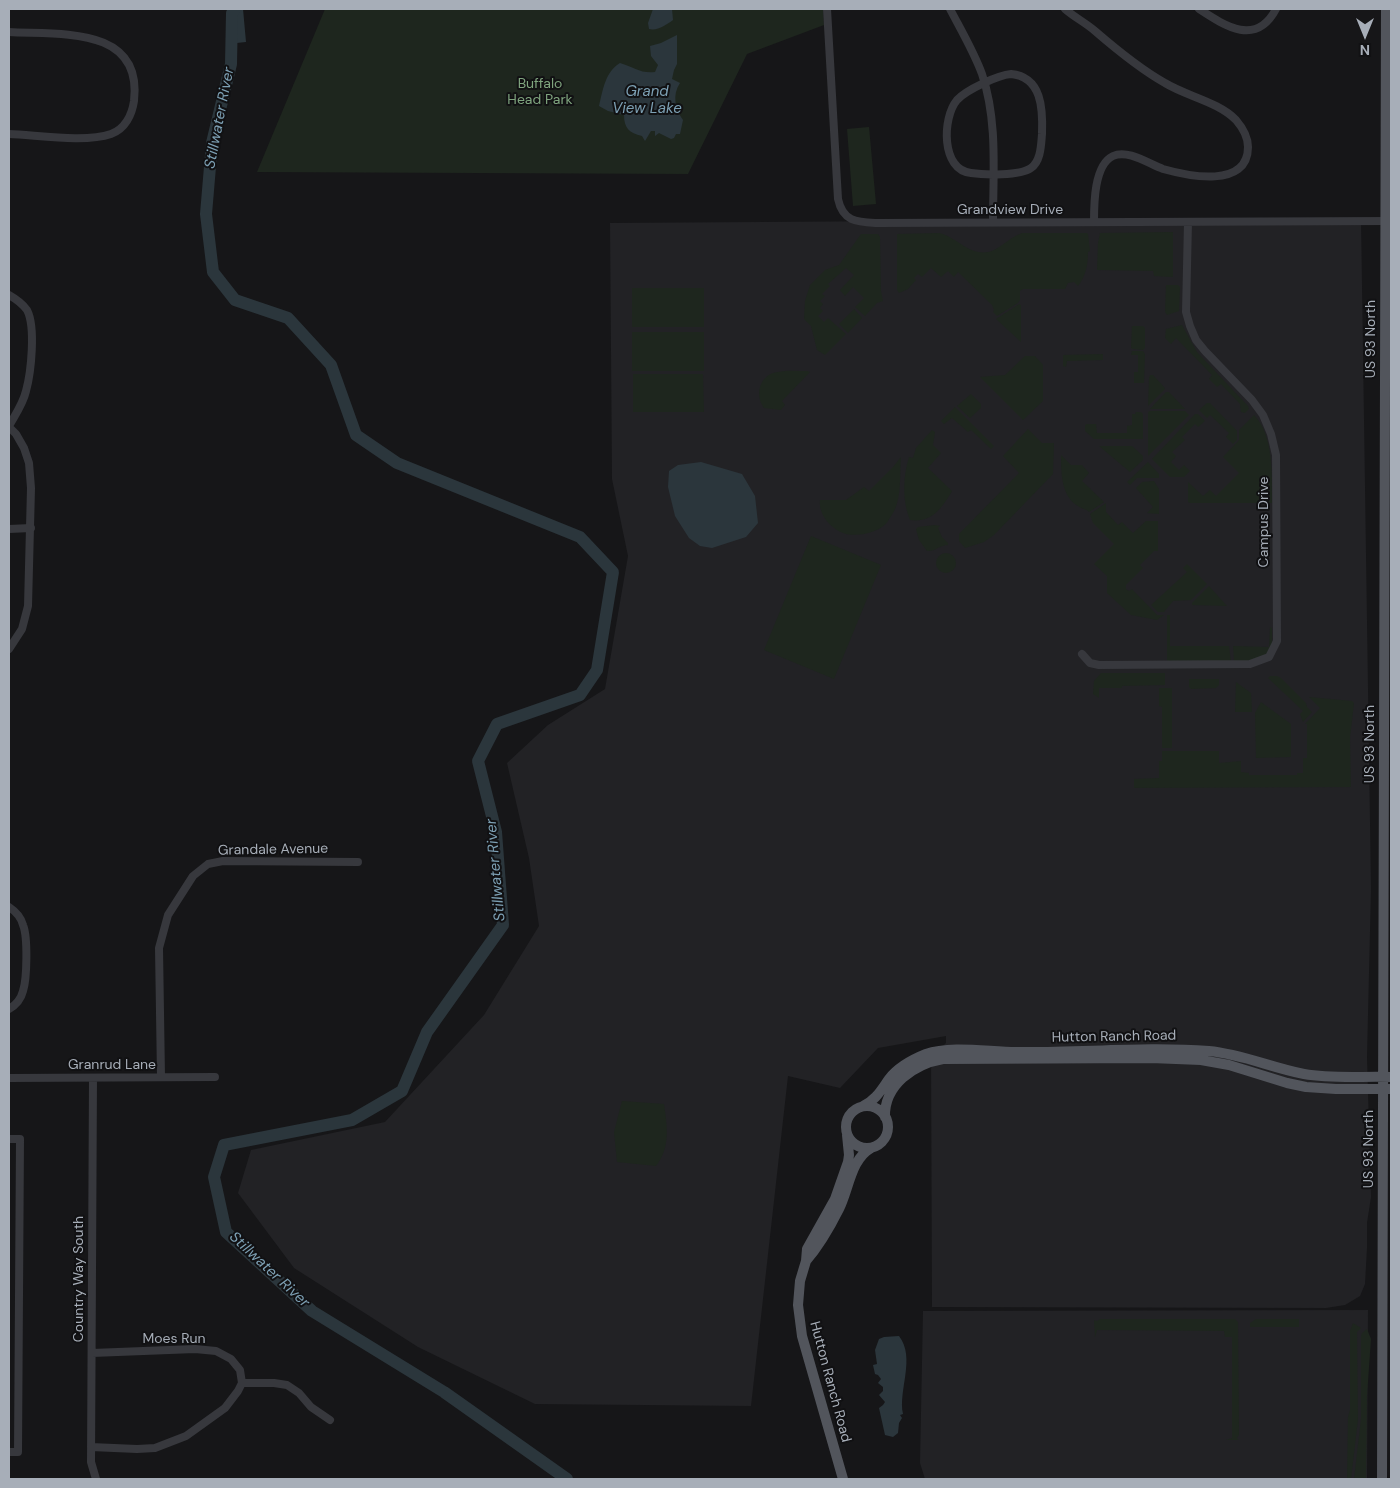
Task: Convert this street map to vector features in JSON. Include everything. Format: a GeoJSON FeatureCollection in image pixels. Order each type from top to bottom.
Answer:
{"type":"FeatureCollection","features":[{"type":"Feature","properties":{"kind":"main road","name":"US 93 North"},"geometry":{"type":"LineString","coordinates":[[1382,1479],[1387,1089],[1389,221],[1386,9]]}},
{"type":"Feature","properties":{"kind":"main road","name":"Hutton Ranch Road"},"geometry":{"type":"LineString","coordinates":[[863,1106],[875,1098],[900,1068],[918,1057],[942,1051],[1017,1052],[1151,1049],[1209,1051],[1238,1056],[1306,1074],[1387,1076]]}},
{"type":"Feature","properties":{"kind":"main road","name":"Hutton Ranch Road"},"geometry":{"type":"LineString","coordinates":[[886,1117],[888,1097],[902,1079],[923,1065],[943,1059],[1151,1058],[1200,1060],[1235,1066],[1301,1086],[1336,1089],[1387,1089]]}},
{"type":"Feature","properties":{"kind":"main road"},"geometry":{"type":"LineString","coordinates":[[863,1106],[876,1108],[886,1117],[888,1123],[886,1136],[878,1146],[871,1148],[858,1147],[852,1143],[847,1135],[847,1119],[855,1110],[863,1106]]}},
{"type":"Feature","properties":{"kind":"main road","name":"Hutton Ranch Road"},"geometry":{"type":"LineString","coordinates":[[843,1479],[805,1350],[799,1324],[798,1296],[807,1249],[830,1210],[846,1170],[849,1155],[847,1135]]}},
{"type":"Feature","properties":{"kind":"main road","name":"Hutton Ranch Road"},"geometry":{"type":"LineString","coordinates":[[806,1261],[835,1217],[859,1158],[871,1148]]}},
{"type":"Feature","properties":{"kind":"street","name":"Grandview Drive"},"geometry":{"type":"LineString","coordinates":[[827,9],[838,199],[843,212],[848,218],[861,222],[1389,221]]}},
{"type":"Feature","properties":{"kind":"street"},"geometry":{"type":"LineString","coordinates":[[950,9],[976,60],[985,84],[992,124],[992,222]]}},
{"type":"Feature","properties":{"kind":"street"},"geometry":{"type":"LineString","coordinates":[[1065,9],[1150,74],[1181,92],[1227,112],[1244,131],[1248,146],[1247,154],[1240,168],[1235,172],[1220,176],[1172,171],[1128,154],[1115,155],[1106,162],[1098,180],[1095,194],[1094,222]]}},
{"type":"Feature","properties":{"kind":"street"},"geometry":{"type":"LineString","coordinates":[[1199,9],[1230,28],[1243,31],[1254,29],[1265,23],[1276,9]]}},
{"type":"Feature","properties":{"kind":"street"},"geometry":{"type":"LineString","coordinates":[[9,32],[76,35],[103,41],[114,48],[127,62],[132,73],[134,96],[133,108],[128,119],[120,128],[110,134],[73,137],[9,134]]}},
{"type":"Feature","properties":{"kind":"street"},"geometry":{"type":"LineString","coordinates":[[1004,75],[1022,76],[1034,86],[1040,96],[1042,108],[1041,151],[1033,166],[1024,172],[993,174],[972,174],[962,171],[951,161],[948,151],[948,122],[953,106],[964,94],[1004,75]]}},
{"type":"Feature","properties":{"kind":"street","name":"Campus Drive"},"geometry":{"type":"LineString","coordinates":[[1082,654],[1090,663],[1099,665],[1238,665],[1250,664],[1269,657],[1277,640],[1276,455],[1263,415],[1252,400],[1204,351],[1196,340],[1190,326],[1186,312],[1188,222]]}},
{"type":"Feature","properties":{"kind":"street"},"geometry":{"type":"LineString","coordinates":[[9,295],[20,302],[27,311],[32,330],[29,377],[26,391],[22,404],[9,426],[21,440],[29,463],[31,488],[28,606],[22,629],[9,649]]}},
{"type":"Feature","properties":{"kind":"street"},"geometry":{"type":"LineString","coordinates":[[9,529],[31,528]]}},
{"type":"Feature","properties":{"kind":"street","name":"Grandale Avenue"},"geometry":{"type":"LineString","coordinates":[[161,1078],[159,948],[168,915],[193,876],[208,864],[223,862],[358,862]]}},
{"type":"Feature","properties":{"kind":"street"},"geometry":{"type":"LineString","coordinates":[[9,907],[23,924],[26,942],[26,962],[23,992],[18,1002],[9,1009]]}},
{"type":"Feature","properties":{"kind":"street","name":"Granrud Lane"},"geometry":{"type":"LineString","coordinates":[[9,1078],[215,1077]]}},
{"type":"Feature","properties":{"kind":"street","name":"Country Way South"},"geometry":{"type":"LineString","coordinates":[[93,1078],[91,1462],[96,1479]]}},
{"type":"Feature","properties":{"kind":"street"},"geometry":{"type":"LineString","coordinates":[[9,1139],[20,1139],[18,1452],[9,1452]]}},
{"type":"Feature","properties":{"kind":"street","name":"Moes Run"},"geometry":{"type":"LineString","coordinates":[[92,1354],[195,1348],[216,1352],[231,1360],[240,1370],[242,1383]]}},
{"type":"Feature","properties":{"kind":"street"},"geometry":{"type":"LineString","coordinates":[[91,1447],[155,1448],[186,1436],[225,1408],[238,1392],[242,1383],[287,1385],[299,1393],[310,1406],[330,1420]]}},
{"type":"Feature","properties":{"kind":"shaded area"},"geometry":{"type":"Polygon","coordinates":[[[1361,218],[1371,889],[1367,1057],[1371,1197],[1367,1223],[1365,1284],[1360,1296],[1345,1305],[1326,1308],[932,1307],[931,1050],[944,1045],[946,1043],[946,1036],[878,1048],[840,1088],[788,1076],[751,1406],[535,1404],[418,1347],[294,1268],[238,1193],[251,1150],[385,1122],[484,1015],[539,926],[529,858],[507,763],[548,725],[605,689],[628,556],[612,479],[610,223],[1361,218]]]}},
{"type":"Feature","properties":{"kind":"shaded area"},"geometry":{"type":"Polygon","coordinates":[[[1368,1310],[1367,1479],[925,1479],[920,1463],[923,1311],[1368,1310]]]}},
{"type":"Feature","properties":{"kind":"green space","name":"Buffalo Head Park"},"geometry":{"type":"Polygon","coordinates":[[[325,9],[823,9],[824,25],[747,54],[688,174],[257,172],[325,9]]]}},
{"type":"Feature","properties":{"kind":"green space"},"geometry":{"type":"Polygon","coordinates":[[[869,127],[876,204],[853,206],[847,129],[869,127]]]}},
{"type":"Feature","properties":{"kind":"green space"},"geometry":{"type":"Polygon","coordinates":[[[1173,232],[1173,277],[1154,276],[1153,271],[1097,270],[1100,233],[1173,232]]]}},
{"type":"Feature","properties":{"kind":"green space"},"geometry":{"type":"Polygon","coordinates":[[[939,233],[972,250],[986,252],[994,250],[1022,233],[1087,233],[1090,251],[1088,252],[1085,274],[1078,286],[1074,282],[1068,283],[1065,289],[1023,289],[1020,291],[1018,303],[997,316],[993,312],[992,305],[958,272],[954,277],[948,271],[941,277],[931,268],[922,277],[918,274],[914,278],[916,280],[908,289],[899,293],[897,290],[897,234],[939,233]]]}},
{"type":"Feature","properties":{"kind":"green space"},"geometry":{"type":"Polygon","coordinates":[[[861,234],[878,234],[880,237],[881,291],[883,301],[877,303],[865,316],[855,307],[864,298],[853,287],[845,296],[840,290],[854,275],[846,268],[828,284],[830,286],[822,294],[825,296],[820,301],[823,304],[820,308],[823,311],[818,316],[824,322],[828,318],[846,334],[825,355],[817,350],[811,326],[804,319],[805,301],[810,285],[825,270],[839,265],[861,234]]]}},
{"type":"Feature","properties":{"kind":"green space"},"geometry":{"type":"Polygon","coordinates":[[[1166,285],[1178,285],[1180,287],[1179,311],[1167,315],[1165,312],[1166,285]]]}},
{"type":"Feature","properties":{"kind":"green space"},"geometry":{"type":"Polygon","coordinates":[[[632,288],[704,288],[704,327],[632,327],[632,288]]]}},
{"type":"Feature","properties":{"kind":"green space"},"geometry":{"type":"Polygon","coordinates":[[[1019,304],[1021,305],[1021,342],[996,319],[1019,304]]]}},
{"type":"Feature","properties":{"kind":"green space"},"geometry":{"type":"Polygon","coordinates":[[[854,309],[862,318],[848,333],[839,324],[854,309]]]}},
{"type":"Feature","properties":{"kind":"green space"},"geometry":{"type":"Polygon","coordinates":[[[1182,325],[1197,352],[1248,406],[1249,409],[1245,413],[1241,412],[1240,404],[1221,384],[1217,387],[1209,379],[1212,375],[1176,338],[1171,344],[1165,338],[1166,329],[1182,325]]]}},
{"type":"Feature","properties":{"kind":"green space"},"geometry":{"type":"Polygon","coordinates":[[[1132,326],[1143,326],[1145,328],[1145,348],[1143,350],[1131,348],[1132,326]]]}},
{"type":"Feature","properties":{"kind":"green space"},"geometry":{"type":"Polygon","coordinates":[[[632,332],[704,332],[704,371],[632,371],[632,332]]]}},
{"type":"Feature","properties":{"kind":"green space"},"geometry":{"type":"Polygon","coordinates":[[[1132,351],[1143,351],[1145,354],[1144,383],[1134,383],[1134,372],[1138,372],[1138,355],[1131,355],[1132,351]]]}},
{"type":"Feature","properties":{"kind":"green space"},"geometry":{"type":"Polygon","coordinates":[[[1103,354],[1103,360],[1067,361],[1066,367],[1063,366],[1063,355],[1103,354]]]}},
{"type":"Feature","properties":{"kind":"green space"},"geometry":{"type":"Polygon","coordinates":[[[1025,356],[1035,356],[1043,365],[1043,401],[1023,420],[980,377],[1005,375],[1025,356]]]}},
{"type":"Feature","properties":{"kind":"green space"},"geometry":{"type":"Polygon","coordinates":[[[781,371],[810,372],[782,401],[785,405],[781,410],[764,408],[759,397],[759,391],[767,376],[781,371]]]}},
{"type":"Feature","properties":{"kind":"green space"},"geometry":{"type":"Polygon","coordinates":[[[633,374],[703,374],[704,412],[633,412],[633,374]]]}},
{"type":"Feature","properties":{"kind":"green space"},"geometry":{"type":"Polygon","coordinates":[[[1150,375],[1153,375],[1165,389],[1148,406],[1149,378],[1150,375]]]}},
{"type":"Feature","properties":{"kind":"green space"},"geometry":{"type":"Polygon","coordinates":[[[1166,392],[1169,392],[1185,409],[1150,409],[1166,392]]]}},
{"type":"Feature","properties":{"kind":"green space"},"geometry":{"type":"Polygon","coordinates":[[[971,394],[981,404],[981,408],[970,418],[957,406],[971,394]]]}},
{"type":"Feature","properties":{"kind":"green space"},"geometry":{"type":"Polygon","coordinates":[[[1207,403],[1210,403],[1237,431],[1237,440],[1233,444],[1226,437],[1229,433],[1210,415],[1207,418],[1199,410],[1207,403]]]}},
{"type":"Feature","properties":{"kind":"green space"},"geometry":{"type":"Polygon","coordinates":[[[955,407],[994,446],[991,449],[971,430],[968,432],[952,418],[944,424],[941,421],[955,407]]]}},
{"type":"Feature","properties":{"kind":"green space"},"geometry":{"type":"Polygon","coordinates":[[[1185,411],[1189,415],[1148,456],[1148,412],[1185,411]]]}},
{"type":"Feature","properties":{"kind":"green space"},"geometry":{"type":"Polygon","coordinates":[[[1136,412],[1143,414],[1143,439],[1094,439],[1085,431],[1085,425],[1096,424],[1097,433],[1127,433],[1127,426],[1132,425],[1132,414],[1136,412]]]}},
{"type":"Feature","properties":{"kind":"green space"},"geometry":{"type":"Polygon","coordinates":[[[1195,414],[1198,414],[1205,421],[1198,427],[1195,424],[1182,437],[1185,440],[1172,452],[1176,456],[1171,462],[1179,470],[1184,465],[1190,471],[1184,477],[1170,477],[1152,459],[1195,414]]]}},
{"type":"Feature","properties":{"kind":"green space"},"geometry":{"type":"Polygon","coordinates":[[[1254,415],[1261,423],[1268,445],[1272,469],[1272,503],[1188,502],[1188,482],[1203,496],[1210,490],[1216,496],[1239,473],[1223,457],[1239,440],[1239,430],[1254,415]]]}},
{"type":"Feature","properties":{"kind":"green space"},"geometry":{"type":"Polygon","coordinates":[[[1028,429],[1042,443],[1054,443],[1053,474],[994,535],[984,542],[965,548],[959,541],[959,534],[1019,473],[1003,456],[1028,429]]]}},
{"type":"Feature","properties":{"kind":"green space"},"geometry":{"type":"Polygon","coordinates":[[[932,430],[935,432],[933,445],[941,453],[928,468],[952,491],[936,513],[924,519],[910,520],[905,497],[907,464],[909,457],[913,458],[916,448],[932,430]]]}},
{"type":"Feature","properties":{"kind":"green space"},"geometry":{"type":"Polygon","coordinates":[[[1099,446],[1132,446],[1143,456],[1143,460],[1130,472],[1099,446]]]}},
{"type":"Feature","properties":{"kind":"green space"},"geometry":{"type":"Polygon","coordinates":[[[1061,455],[1071,465],[1082,465],[1089,473],[1082,481],[1104,502],[1089,512],[1072,502],[1063,483],[1061,455]]]}},
{"type":"Feature","properties":{"kind":"green space"},"geometry":{"type":"Polygon","coordinates":[[[901,457],[898,498],[895,510],[885,525],[869,533],[851,535],[841,532],[827,521],[821,511],[820,500],[846,500],[864,487],[869,491],[901,457]]]}},
{"type":"Feature","properties":{"kind":"green space"},"geometry":{"type":"Polygon","coordinates":[[[1148,462],[1159,474],[1159,478],[1137,478],[1130,485],[1127,482],[1148,462]]]}},
{"type":"Feature","properties":{"kind":"green space"},"geometry":{"type":"Polygon","coordinates":[[[1154,481],[1159,489],[1159,514],[1147,513],[1153,507],[1136,488],[1142,482],[1154,481]]]}},
{"type":"Feature","properties":{"kind":"green space"},"geometry":{"type":"Polygon","coordinates":[[[1106,503],[1106,512],[1118,525],[1122,522],[1133,533],[1146,521],[1158,521],[1158,551],[1154,551],[1140,565],[1143,568],[1126,585],[1126,589],[1129,591],[1132,589],[1157,615],[1164,615],[1157,620],[1131,615],[1107,593],[1107,576],[1094,564],[1114,544],[1093,523],[1090,514],[1106,503]]]}},
{"type":"Feature","properties":{"kind":"green space"},"geometry":{"type":"Polygon","coordinates":[[[940,526],[938,528],[948,545],[927,551],[919,540],[916,529],[918,527],[940,526]]]}},
{"type":"Feature","properties":{"kind":"green space"},"geometry":{"type":"Polygon","coordinates":[[[811,536],[881,565],[834,679],[764,650],[811,536]]]}},
{"type":"Feature","properties":{"kind":"green space"},"geometry":{"type":"Polygon","coordinates":[[[946,553],[953,556],[956,563],[953,570],[946,573],[939,570],[936,563],[939,556],[946,553]]]}},
{"type":"Feature","properties":{"kind":"green space"},"geometry":{"type":"Polygon","coordinates":[[[1187,564],[1207,584],[1191,600],[1173,601],[1164,612],[1158,612],[1151,605],[1187,572],[1183,568],[1187,564]]]}},
{"type":"Feature","properties":{"kind":"green space"},"geometry":{"type":"Polygon","coordinates":[[[1209,586],[1227,606],[1192,605],[1209,586]]]}},
{"type":"Feature","properties":{"kind":"green space"},"geometry":{"type":"Polygon","coordinates":[[[1167,615],[1170,615],[1170,646],[1229,646],[1231,661],[1167,661],[1167,615]]]}},
{"type":"Feature","properties":{"kind":"green space"},"geometry":{"type":"Polygon","coordinates":[[[1270,627],[1272,628],[1272,644],[1266,655],[1251,661],[1234,661],[1233,646],[1269,647],[1270,627]]]}},
{"type":"Feature","properties":{"kind":"green space"},"geometry":{"type":"Polygon","coordinates":[[[1101,673],[1165,673],[1165,685],[1099,688],[1099,698],[1093,694],[1094,681],[1101,673]]]}},
{"type":"Feature","properties":{"kind":"green space"},"geometry":{"type":"Polygon","coordinates":[[[1270,676],[1281,678],[1306,703],[1312,712],[1303,722],[1300,714],[1303,711],[1268,678],[1270,676]]]}},
{"type":"Feature","properties":{"kind":"green space"},"geometry":{"type":"Polygon","coordinates":[[[1189,679],[1219,679],[1219,685],[1216,688],[1191,689],[1189,687],[1189,679]]]}},
{"type":"Feature","properties":{"kind":"green space"},"geometry":{"type":"Polygon","coordinates":[[[1236,682],[1251,693],[1252,712],[1235,712],[1236,682]]]}},
{"type":"Feature","properties":{"kind":"green space"},"geometry":{"type":"Polygon","coordinates":[[[1159,688],[1172,688],[1172,748],[1162,748],[1162,707],[1159,706],[1159,688]]]}},
{"type":"Feature","properties":{"kind":"green space"},"geometry":{"type":"Polygon","coordinates":[[[1309,697],[1352,701],[1354,703],[1350,738],[1351,787],[1134,788],[1134,779],[1159,778],[1159,761],[1162,761],[1162,751],[1219,751],[1219,763],[1241,761],[1241,772],[1249,773],[1249,775],[1297,775],[1297,773],[1303,773],[1303,758],[1307,758],[1307,724],[1305,724],[1320,708],[1309,697]]]}},
{"type":"Feature","properties":{"kind":"green space"},"geometry":{"type":"Polygon","coordinates":[[[1261,702],[1291,724],[1291,757],[1256,758],[1255,713],[1261,702]]]}},
{"type":"Feature","properties":{"kind":"green space"},"geometry":{"type":"Polygon","coordinates":[[[622,1101],[664,1104],[667,1128],[666,1144],[661,1159],[656,1166],[617,1162],[614,1132],[622,1101]]]}},
{"type":"Feature","properties":{"kind":"green space"},"geometry":{"type":"Polygon","coordinates":[[[1235,1319],[1238,1322],[1239,1435],[1237,1438],[1239,1440],[1226,1440],[1232,1438],[1232,1337],[1225,1337],[1224,1331],[1097,1330],[1095,1337],[1094,1320],[1235,1319]]]}},
{"type":"Feature","properties":{"kind":"green space"},"geometry":{"type":"Polygon","coordinates":[[[1256,1319],[1299,1319],[1299,1327],[1250,1327],[1250,1323],[1256,1319]]]}},
{"type":"Feature","properties":{"kind":"green space"},"geometry":{"type":"Polygon","coordinates":[[[1353,1323],[1361,1328],[1357,1332],[1358,1419],[1351,1479],[1347,1479],[1348,1417],[1350,1410],[1350,1331],[1353,1323]]]}},
{"type":"Feature","properties":{"kind":"green space"},"geometry":{"type":"Polygon","coordinates":[[[1367,1329],[1371,1339],[1367,1396],[1366,1479],[1354,1479],[1361,1419],[1361,1336],[1367,1329]]]}},
{"type":"Feature","properties":{"kind":"water"},"geometry":{"type":"Polygon","coordinates":[[[229,9],[243,9],[246,42],[227,44],[229,9]]]}},
{"type":"Feature","properties":{"kind":"water"},"geometry":{"type":"Polygon","coordinates":[[[653,9],[672,9],[673,20],[665,26],[649,29],[648,23],[653,9]]]}},
{"type":"Feature","properties":{"kind":"water","name":"Grand View Lake"},"geometry":{"type":"Polygon","coordinates":[[[677,35],[677,64],[672,79],[680,83],[675,97],[676,107],[683,120],[680,134],[676,134],[671,139],[659,133],[655,136],[655,131],[651,131],[645,141],[642,136],[626,127],[624,115],[608,111],[599,106],[603,88],[611,71],[620,63],[641,71],[655,72],[658,65],[651,56],[650,46],[677,35]]]}},
{"type":"Feature","properties":{"kind":"water"},"geometry":{"type":"Polygon","coordinates":[[[701,462],[742,474],[755,496],[758,523],[746,537],[712,548],[700,546],[689,538],[675,516],[668,487],[669,471],[678,465],[701,462]]]}},
{"type":"Feature","properties":{"kind":"water"},"geometry":{"type":"Polygon","coordinates":[[[899,1336],[904,1345],[906,1364],[902,1405],[903,1414],[900,1415],[902,1418],[899,1423],[898,1433],[893,1437],[885,1435],[879,1408],[885,1402],[879,1395],[883,1391],[883,1387],[878,1383],[881,1379],[875,1374],[873,1365],[877,1364],[875,1350],[879,1339],[899,1336]]]}},
{"type":"Feature","properties":{"kind":"waterway","name":"Stillwater River"},"geometry":{"type":"LineString","coordinates":[[235,9],[232,13],[231,64],[212,143],[206,214],[213,272],[235,300],[288,318],[331,365],[356,435],[397,463],[580,537],[613,572],[597,670],[580,695],[497,724],[478,761],[496,832],[503,925],[427,1032],[402,1091],[352,1120],[224,1145],[214,1177],[226,1232],[312,1311],[444,1392],[567,1479]]}}]}
